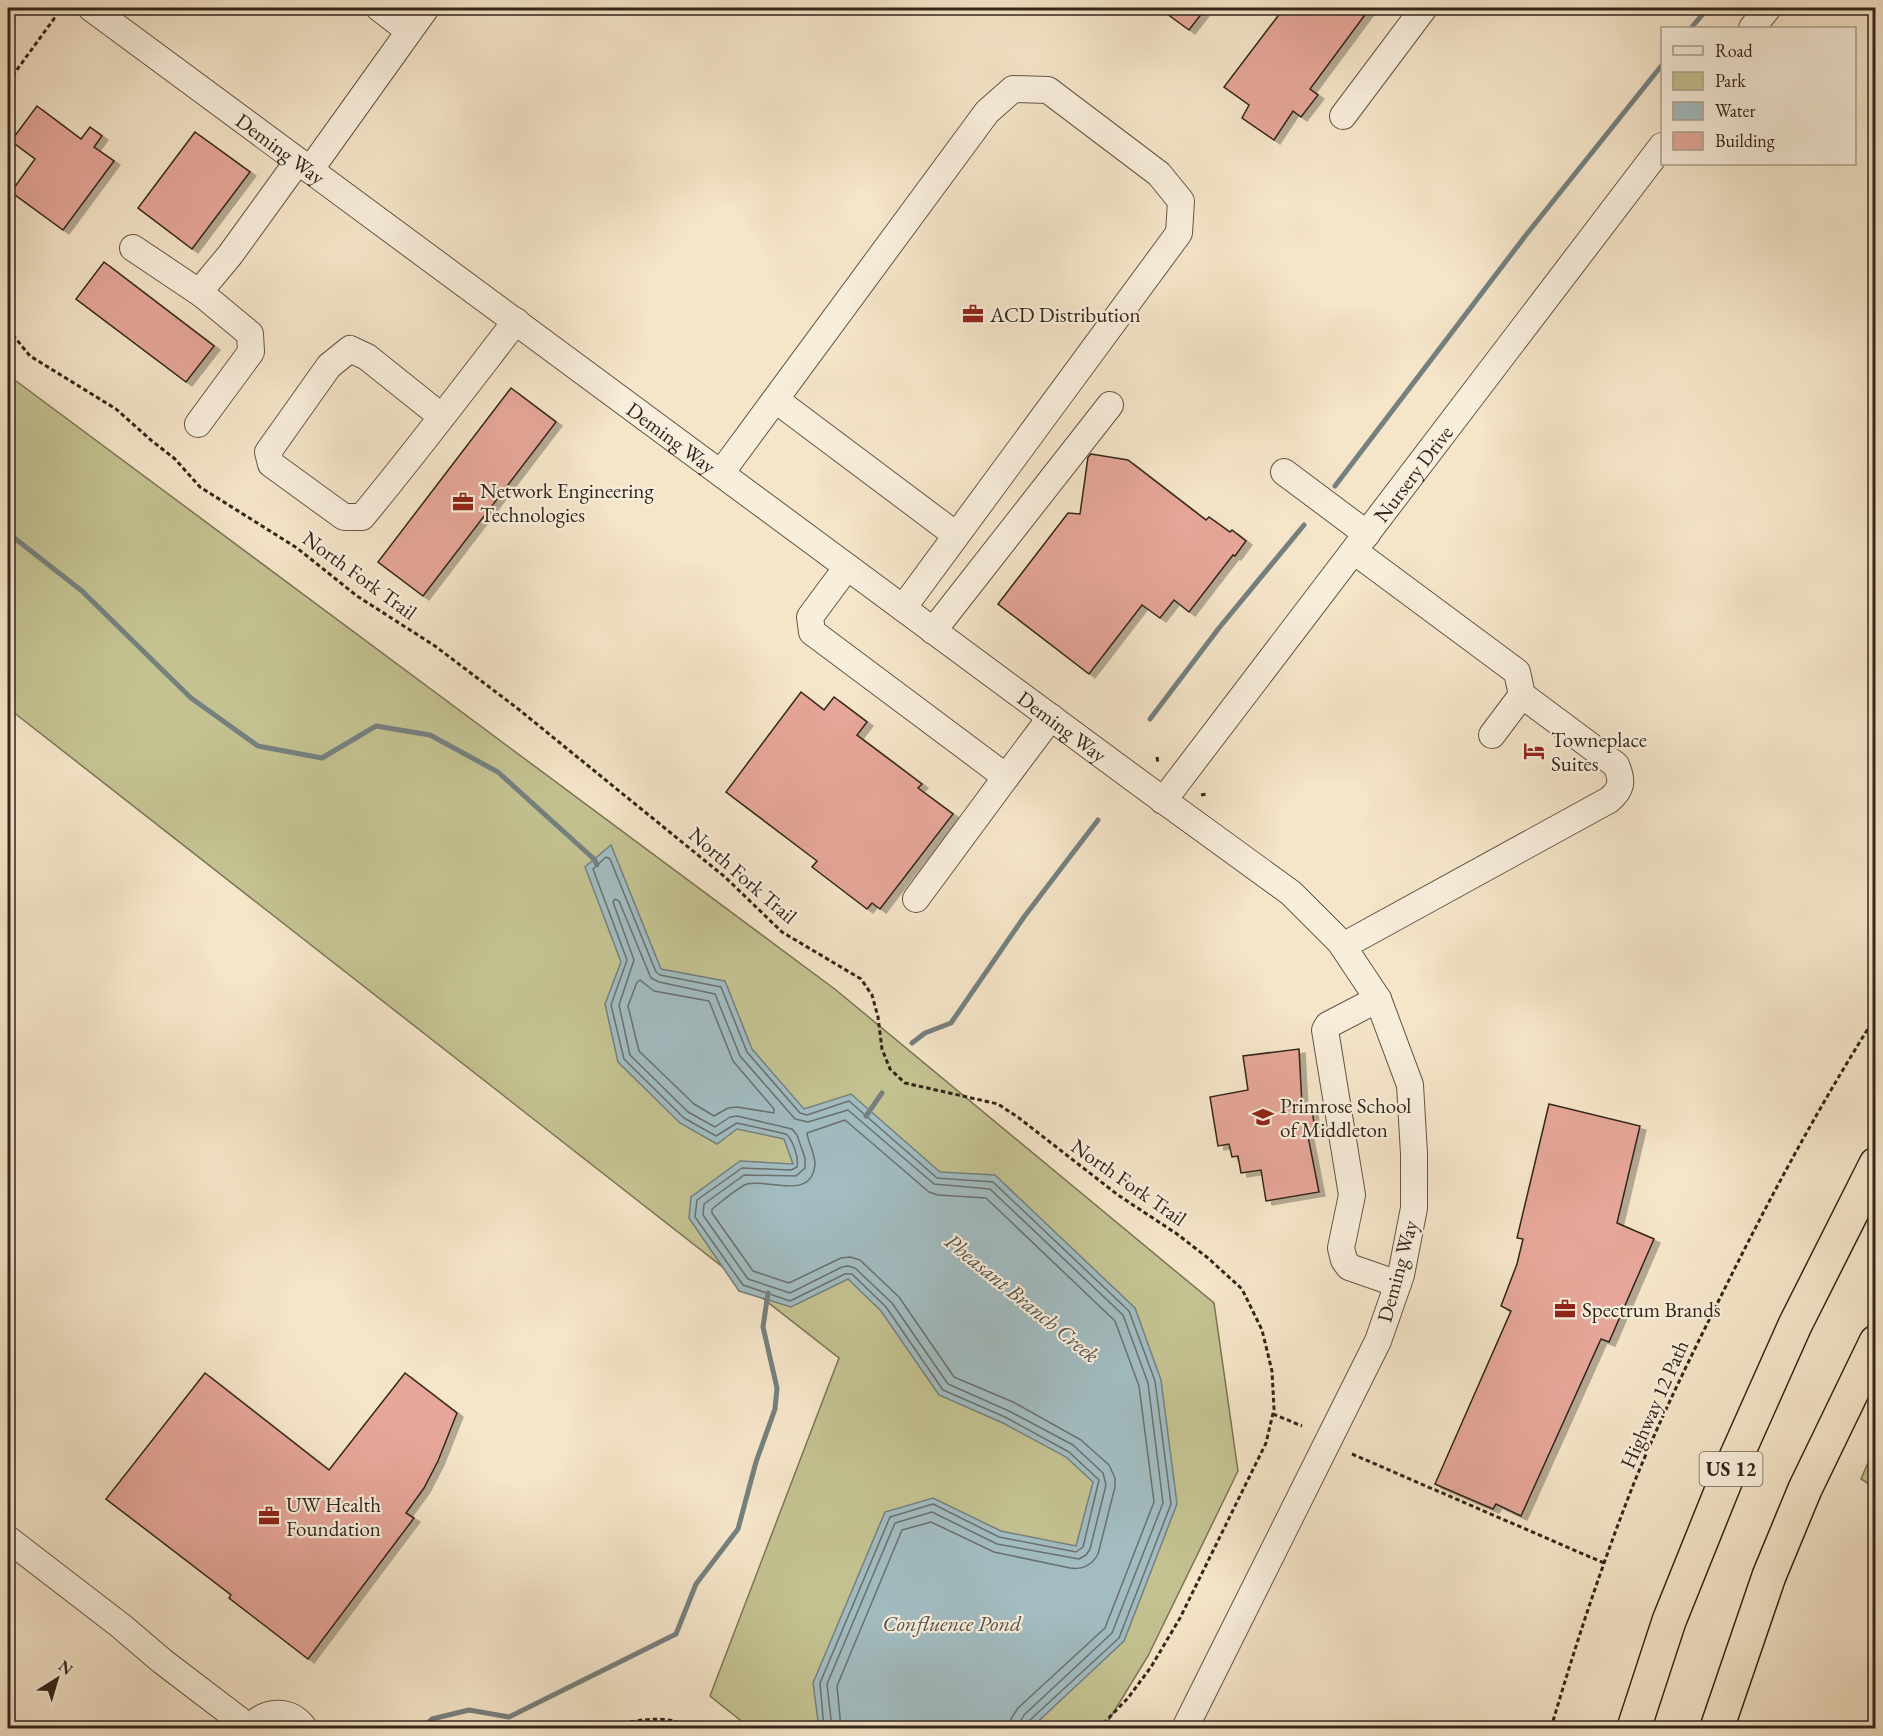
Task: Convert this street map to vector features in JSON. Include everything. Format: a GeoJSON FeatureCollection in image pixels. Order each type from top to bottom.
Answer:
{"type":"FeatureCollection","features":[{"type":"Feature","properties":{"kind":"highway"},"geometry":{"type":"LineString","coordinates":[[1849,1219],[1875,1164]]}},
{"type":"Feature","properties":{"kind":"highway","name":"US 12"},"geometry":{"type":"LineString","coordinates":[[1634,1728],[1669,1621],[1725,1482],[1795,1325],[1849,1219],[1875,1177]]}},
{"type":"Feature","properties":{"kind":"highway"},"geometry":{"type":"LineString","coordinates":[[1717,1728],[1768,1576],[1805,1489],[1875,1342]]}},
{"type":"Feature","properties":{"kind":"street","name":"Deming Way"},"geometry":{"type":"LineString","coordinates":[[91,8],[118,15],[304,165],[1163,801],[1291,893],[1343,946],[1378,999],[1410,1085],[1414,1208],[1398,1284],[1378,1341],[1185,1728]]}},
{"type":"Feature","properties":{"kind":"street"},"geometry":{"type":"LineString","coordinates":[[379,8],[409,31]]}},
{"type":"Feature","properties":{"kind":"street"},"geometry":{"type":"LineString","coordinates":[[203,295],[206,285],[304,165],[426,8]]}},
{"type":"Feature","properties":{"kind":"street"},"geometry":{"type":"LineString","coordinates":[[1343,116],[1424,8]]}},
{"type":"Feature","properties":{"kind":"street"},"geometry":{"type":"LineString","coordinates":[[1753,27],[1768,8]]}},
{"type":"Feature","properties":{"kind":"street"},"geometry":{"type":"LineString","coordinates":[[721,473],[987,112],[1013,89],[1048,90],[1159,174],[1181,201],[1179,233],[903,608]]}},
{"type":"Feature","properties":{"kind":"street","name":"Nursery Drive"},"geometry":{"type":"LineString","coordinates":[[1163,801],[1661,147]]}},
{"type":"Feature","properties":{"kind":"street"},"geometry":{"type":"LineString","coordinates":[[133,248],[203,295],[250,334],[251,352],[198,424]]}},
{"type":"Feature","properties":{"kind":"street"},"geometry":{"type":"LineString","coordinates":[[442,417],[366,357],[350,350],[329,366],[268,452],[271,464],[344,517],[362,517],[442,417],[516,321]]}},
{"type":"Feature","properties":{"kind":"street"},"geometry":{"type":"LineString","coordinates":[[776,400],[956,535]]}},
{"type":"Feature","properties":{"kind":"street"},"geometry":{"type":"LineString","coordinates":[[933,631],[1110,405]]}},
{"type":"Feature","properties":{"kind":"street"},"geometry":{"type":"LineString","coordinates":[[1284,472],[1360,542],[1517,672],[1522,695],[1616,765],[1621,776],[1621,785],[1617,793],[1609,800],[1343,946]]}},
{"type":"Feature","properties":{"kind":"street"},"geometry":{"type":"LineString","coordinates":[[848,567],[810,617],[812,632],[1006,777]]}},
{"type":"Feature","properties":{"kind":"street"},"geometry":{"type":"LineString","coordinates":[[1492,735],[1522,695]]}},
{"type":"Feature","properties":{"kind":"street"},"geometry":{"type":"LineString","coordinates":[[916,899],[1050,717]]}},
{"type":"Feature","properties":{"kind":"street"},"geometry":{"type":"LineString","coordinates":[[1378,999],[1328,1025],[1324,1030],[1352,1195],[1341,1248],[1344,1260],[1349,1267],[1398,1284]]}},
{"type":"Feature","properties":{"kind":"street"},"geometry":{"type":"LineString","coordinates":[[8,1539],[250,1728],[263,1717],[279,1713],[295,1718],[304,1728]]}},
{"type":"Feature","properties":{"kind":"path"},"geometry":{"type":"LineString","coordinates":[[8,82],[56,16]]}},
{"type":"Feature","properties":{"kind":"path","name":"North Fork Trail"},"geometry":{"type":"LineString","coordinates":[[8,329],[30,356],[116,409],[175,459],[200,487],[297,548],[357,596],[435,646],[517,708],[716,871],[782,932],[861,979],[872,995],[878,1017],[882,1049],[890,1069],[905,1083],[998,1104],[1118,1195],[1177,1234],[1242,1288],[1263,1330],[1272,1371],[1273,1413],[1266,1443],[1180,1618],[1151,1667],[1128,1698],[1099,1728]]}},
{"type":"Feature","properties":{"kind":"path"},"geometry":{"type":"LineString","coordinates":[[1157,757],[1158,763]]}},
{"type":"Feature","properties":{"kind":"path"},"geometry":{"type":"LineString","coordinates":[[1201,795],[1207,794]]}},
{"type":"Feature","properties":{"kind":"path","name":"Highway 12 Path"},"geometry":{"type":"LineString","coordinates":[[1551,1728],[1580,1631],[1604,1564],[1639,1473],[1695,1349],[1772,1194],[1809,1126],[1875,1016]]}},
{"type":"Feature","properties":{"kind":"path"},"geometry":{"type":"LineString","coordinates":[[1273,1413],[1302,1426]]}},
{"type":"Feature","properties":{"kind":"path"},"geometry":{"type":"LineString","coordinates":[[1352,1454],[1604,1564]]}},
{"type":"Feature","properties":{"kind":"path"},"geometry":{"type":"LineString","coordinates":[[601,1728],[659,1720],[674,1721],[688,1728]]}},
{"type":"Feature","properties":{"kind":"green space"},"geometry":{"type":"Polygon","coordinates":[[[8,375],[836,990],[1214,1303],[1238,1471],[1148,1656],[1104,1728],[750,1728],[710,1696],[839,1358],[8,708],[8,375]]]}},
{"type":"Feature","properties":{"kind":"green space"},"geometry":{"type":"Polygon","coordinates":[[[1875,1447],[1875,1488],[1861,1479],[1875,1447]]]}},
{"type":"Feature","properties":{"kind":"water","name":"Confluence Pond"},"geometry":{"type":"Polygon","coordinates":[[[611,845],[661,969],[725,981],[752,1049],[804,1109],[851,1094],[940,1172],[995,1175],[1135,1308],[1161,1380],[1177,1504],[1124,1641],[1031,1728],[819,1728],[813,1683],[885,1512],[933,1498],[1001,1531],[1076,1546],[1093,1482],[1066,1457],[1003,1423],[939,1395],[881,1311],[848,1279],[791,1307],[739,1291],[689,1218],[691,1197],[740,1161],[793,1164],[784,1139],[737,1129],[717,1144],[680,1123],[618,1062],[605,1004],[621,962],[585,867],[611,845]]]}},
{"type":"Feature","properties":{"kind":"building"},"geometry":{"type":"Polygon","coordinates":[[[1159,8],[1206,8],[1189,30],[1159,8]]]}},
{"type":"Feature","properties":{"kind":"building"},"geometry":{"type":"Polygon","coordinates":[[[1284,8],[1370,8],[1310,89],[1318,95],[1301,117],[1293,111],[1274,140],[1242,118],[1249,105],[1224,87],[1284,8]]]}},
{"type":"Feature","properties":{"kind":"building"},"geometry":{"type":"Polygon","coordinates":[[[37,106],[81,139],[90,127],[102,136],[94,147],[114,161],[63,230],[11,192],[35,159],[11,141],[37,106]]]}},
{"type":"Feature","properties":{"kind":"building"},"geometry":{"type":"Polygon","coordinates":[[[195,132],[250,172],[192,249],[138,208],[195,132]]]}},
{"type":"Feature","properties":{"kind":"building"},"geometry":{"type":"Polygon","coordinates":[[[104,262],[214,346],[186,382],[76,299],[104,262]]]}},
{"type":"Feature","properties":{"kind":"building"},"geometry":{"type":"Polygon","coordinates":[[[511,388],[556,422],[423,596],[378,562],[511,388]]]}},
{"type":"Feature","properties":{"kind":"building"},"geometry":{"type":"Polygon","coordinates":[[[1091,454],[1128,460],[1206,520],[1209,517],[1246,541],[1189,612],[1174,600],[1160,618],[1142,605],[1089,674],[998,604],[1068,513],[1080,514],[1088,457],[1091,454]]]}},
{"type":"Feature","properties":{"kind":"building"},"geometry":{"type":"Polygon","coordinates":[[[801,692],[824,710],[834,697],[867,722],[857,735],[922,784],[918,788],[953,814],[880,909],[872,903],[867,909],[812,867],[817,861],[726,792],[801,692]]]}},
{"type":"Feature","properties":{"kind":"building","name":"Primrose School of Middleton"},"geometry":{"type":"Polygon","coordinates":[[[1299,1049],[1302,1105],[1311,1105],[1315,1129],[1307,1131],[1319,1192],[1266,1201],[1261,1170],[1241,1173],[1238,1156],[1232,1157],[1229,1144],[1218,1146],[1210,1097],[1248,1090],[1243,1056],[1299,1049]]]}},
{"type":"Feature","properties":{"kind":"building","name":"Spectrum Brands"},"geometry":{"type":"Polygon","coordinates":[[[1549,1104],[1640,1126],[1617,1223],[1654,1239],[1609,1342],[1601,1339],[1521,1516],[1496,1504],[1493,1509],[1435,1484],[1511,1311],[1501,1306],[1517,1264],[1523,1239],[1517,1238],[1549,1104]]]}},
{"type":"Feature","properties":{"kind":"building","name":"UW Health Foundation"},"geometry":{"type":"Polygon","coordinates":[[[205,1373],[329,1470],[405,1373],[457,1413],[438,1461],[424,1488],[406,1513],[414,1518],[308,1659],[229,1598],[231,1595],[106,1499],[205,1373]]]}},
{"type":"Feature","properties":{"kind":"waterway"},"geometry":{"type":"LineString","coordinates":[[1692,27],[1708,8]]}},
{"type":"Feature","properties":{"kind":"waterway"},"geometry":{"type":"LineString","coordinates":[[1335,486],[1526,235],[1661,66]]}},
{"type":"Feature","properties":{"kind":"waterway"},"geometry":{"type":"LineString","coordinates":[[1150,719],[1219,628],[1304,525]]}},
{"type":"Feature","properties":{"kind":"waterway"},"geometry":{"type":"LineString","coordinates":[[8,533],[82,591],[191,698],[258,746],[322,758],[376,726],[430,735],[498,772],[594,859],[597,865]]}},
{"type":"Feature","properties":{"kind":"waterway"},"geometry":{"type":"LineString","coordinates":[[912,1043],[925,1033],[951,1023],[1024,917],[1098,820]]}},
{"type":"Feature","properties":{"kind":"waterway"},"geometry":{"type":"LineString","coordinates":[[866,1116],[882,1093]]}},
{"type":"Feature","properties":{"kind":"waterway"},"geometry":{"type":"LineString","coordinates":[[422,1728],[432,1719],[469,1710],[509,1717],[676,1634],[696,1584],[738,1529],[756,1462],[775,1409],[777,1388],[763,1327],[768,1293]]}},
{"type":"Feature","properties":{"kind":"place","name":"ACD Distribution"},"geometry":{"type":"Point","coordinates":[973,314]}},
{"type":"Feature","properties":{"kind":"place","name":"Network Engineering Technologies"},"geometry":{"type":"Point","coordinates":[463,502]}},
{"type":"Feature","properties":{"kind":"place","name":"Towneplace Suites"},"geometry":{"type":"Point","coordinates":[1534,751]}},
{"type":"Feature","properties":{"kind":"place","name":"Primrose School of Middleton"},"geometry":{"type":"Point","coordinates":[1263,1117]}},
{"type":"Feature","properties":{"kind":"place","name":"Spectrum Brands"},"geometry":{"type":"Point","coordinates":[1565,1309]}},
{"type":"Feature","properties":{"kind":"place","name":"UW Health Foundation"},"geometry":{"type":"Point","coordinates":[269,1516]}},
{"type":"Feature","properties":{"kind":"water label","name":"Pheasant Branch Creek"},"geometry":{"type":"Point","coordinates":[1022,1298]}}]}
